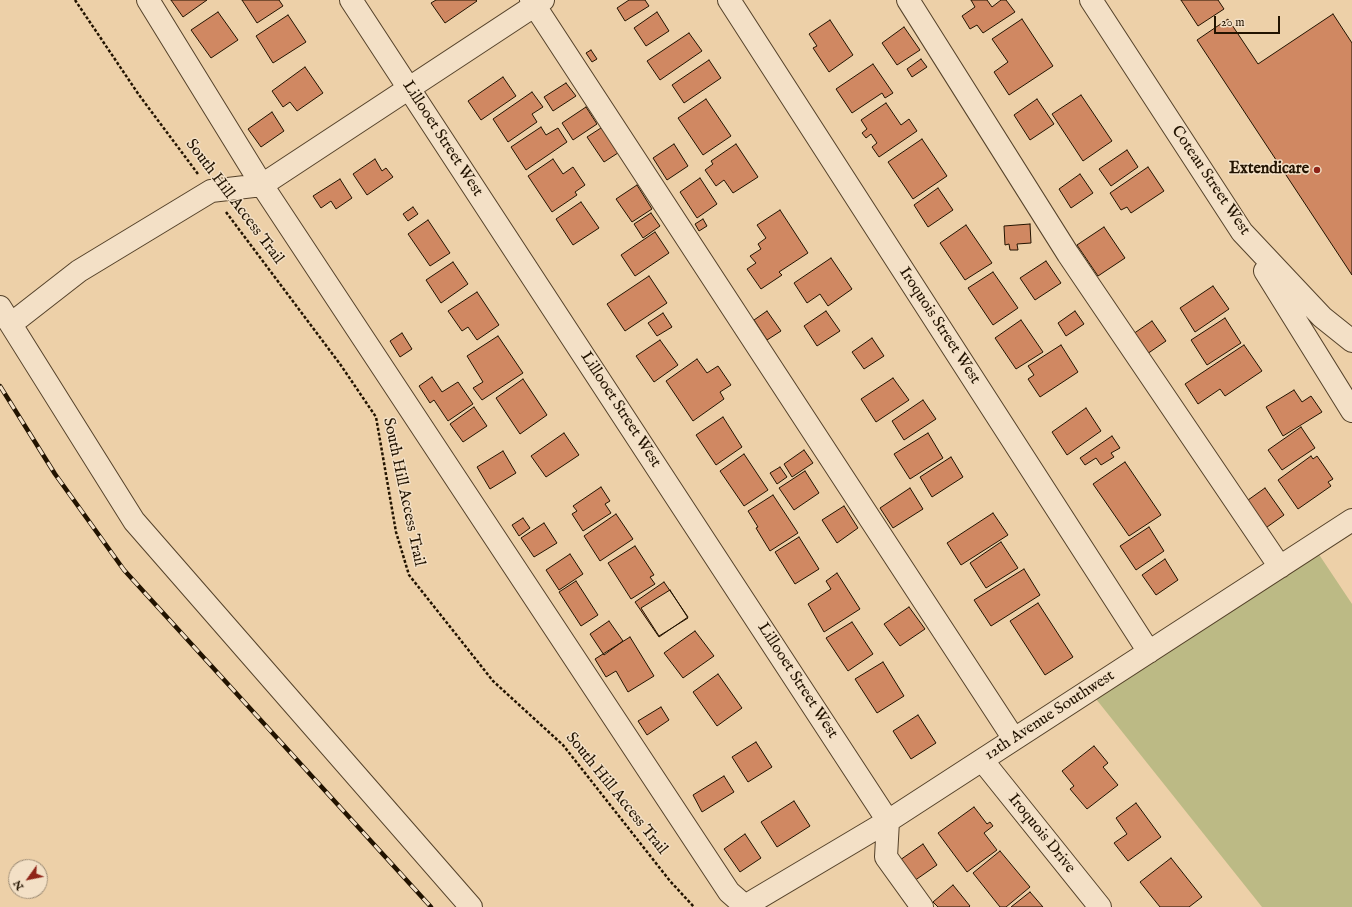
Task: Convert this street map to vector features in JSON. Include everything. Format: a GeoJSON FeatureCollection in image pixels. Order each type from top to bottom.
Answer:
{"type":"FeatureCollection","features":[{"type":"Feature","properties":{"kind":"street"},"geometry":{"type":"LineString","coordinates":[[148,0],[262,185],[729,892],[745,906]]}},
{"type":"Feature","properties":{"kind":"street","name":"Lillooet Street West"},"geometry":{"type":"LineString","coordinates":[[351,0],[888,820]]}},
{"type":"Feature","properties":{"kind":"street","name":"Iroquois Street West"},"geometry":{"type":"LineString","coordinates":[[729,0],[1149,652]]}},
{"type":"Feature","properties":{"kind":"street"},"geometry":{"type":"LineString","coordinates":[[908,0],[1068,254],[1280,566]]}},
{"type":"Feature","properties":{"kind":"street","name":"Coteau Street West"},"geometry":{"type":"LineString","coordinates":[[1091,0],[1242,232],[1322,316],[1352,341]]}},
{"type":"Feature","properties":{"kind":"street"},"geometry":{"type":"LineString","coordinates":[[470,907],[134,521],[5,315],[211,191],[262,185],[409,89],[536,2],[1014,739]]}},
{"type":"Feature","properties":{"kind":"street"},"geometry":{"type":"LineString","coordinates":[[1242,232],[1352,411]]}},
{"type":"Feature","properties":{"kind":"street","name":"12th Avenue Southwest"},"geometry":{"type":"LineString","coordinates":[[745,906],[888,820],[1352,520]]}},
{"type":"Feature","properties":{"kind":"street","name":"Iroquois Drive"},"geometry":{"type":"LineString","coordinates":[[982,760],[1100,907]]}},
{"type":"Feature","properties":{"kind":"street"},"geometry":{"type":"LineString","coordinates":[[888,820],[886,857],[922,907]]}},
{"type":"Feature","properties":{"kind":"path","name":"South Hill Access Trail"},"geometry":{"type":"LineString","coordinates":[[75,0],[139,95],[340,364],[376,417],[396,532],[409,576],[493,681],[563,745],[670,881],[694,907]]}},
{"type":"Feature","properties":{"kind":"shaded area"},"geometry":{"type":"Polygon","coordinates":[[[1314,547],[1352,604],[1352,907],[1262,907],[1096,699],[1280,567],[1314,547]]]}},
{"type":"Feature","properties":{"kind":"building"},"geometry":{"type":"Polygon","coordinates":[[[171,0],[207,0],[183,17],[171,0]]]}},
{"type":"Feature","properties":{"kind":"building"},"geometry":{"type":"Polygon","coordinates":[[[242,0],[279,0],[283,6],[257,23],[242,0]]]}},
{"type":"Feature","properties":{"kind":"building"},"geometry":{"type":"Polygon","coordinates":[[[436,0],[477,1],[445,23],[431,3],[436,0]]]}},
{"type":"Feature","properties":{"kind":"building"},"geometry":{"type":"Polygon","coordinates":[[[629,0],[645,0],[649,6],[625,21],[617,8],[629,0]]]}},
{"type":"Feature","properties":{"kind":"building"},"geometry":{"type":"Polygon","coordinates":[[[971,0],[987,0],[992,7],[1001,0],[1006,0],[1015,12],[983,33],[977,25],[970,29],[962,16],[975,7],[971,0]]]}},
{"type":"Feature","properties":{"kind":"building"},"geometry":{"type":"Polygon","coordinates":[[[1181,0],[1218,0],[1224,9],[1198,26],[1181,0]]]}},
{"type":"Feature","properties":{"kind":"building"},"geometry":{"type":"Polygon","coordinates":[[[218,12],[238,40],[211,58],[191,30],[218,12]]]}},
{"type":"Feature","properties":{"kind":"building"},"geometry":{"type":"Polygon","coordinates":[[[657,12],[669,31],[646,46],[634,28],[657,12]]]}},
{"type":"Feature","properties":{"kind":"building","name":"Extendicare"},"geometry":{"type":"Polygon","coordinates":[[[1333,14],[1352,43],[1352,275],[1197,40],[1228,19],[1258,64],[1333,14]]]}},
{"type":"Feature","properties":{"kind":"building"},"geometry":{"type":"Polygon","coordinates":[[[288,15],[306,42],[273,63],[256,36],[288,15]]]}},
{"type":"Feature","properties":{"kind":"building"},"geometry":{"type":"Polygon","coordinates":[[[1022,19],[1053,66],[1009,95],[994,72],[1008,62],[992,39],[1022,19]]]}},
{"type":"Feature","properties":{"kind":"building"},"geometry":{"type":"Polygon","coordinates":[[[830,20],[853,55],[829,72],[813,48],[817,46],[809,34],[830,20]]]}},
{"type":"Feature","properties":{"kind":"building"},"geometry":{"type":"Polygon","coordinates":[[[904,27],[920,50],[897,65],[882,43],[904,27]]]}},
{"type":"Feature","properties":{"kind":"building"},"geometry":{"type":"Polygon","coordinates":[[[689,33],[702,51],[660,80],[647,61],[689,33]]]}},
{"type":"Feature","properties":{"kind":"building"},"geometry":{"type":"Polygon","coordinates":[[[591,50],[597,59],[592,62],[586,53],[591,50]]]}},
{"type":"Feature","properties":{"kind":"building"},"geometry":{"type":"Polygon","coordinates":[[[921,59],[927,67],[912,77],[907,69],[921,59]]]}},
{"type":"Feature","properties":{"kind":"building"},"geometry":{"type":"Polygon","coordinates":[[[709,60],[721,78],[684,103],[672,85],[709,60]]]}},
{"type":"Feature","properties":{"kind":"building"},"geometry":{"type":"Polygon","coordinates":[[[873,64],[893,93],[885,98],[882,93],[852,113],[836,89],[873,64]]]}},
{"type":"Feature","properties":{"kind":"building"},"geometry":{"type":"Polygon","coordinates":[[[305,67],[323,93],[297,111],[290,102],[283,107],[272,91],[305,67]]]}},
{"type":"Feature","properties":{"kind":"building"},"geometry":{"type":"Polygon","coordinates":[[[503,77],[516,96],[481,120],[468,101],[503,77]]]}},
{"type":"Feature","properties":{"kind":"building"},"geometry":{"type":"Polygon","coordinates":[[[566,83],[576,96],[553,111],[544,97],[566,83]]]}},
{"type":"Feature","properties":{"kind":"building"},"geometry":{"type":"Polygon","coordinates":[[[532,92],[543,107],[532,114],[537,122],[508,142],[493,119],[532,92]]]}},
{"type":"Feature","properties":{"kind":"building"},"geometry":{"type":"Polygon","coordinates":[[[1081,95],[1112,141],[1083,161],[1052,114],[1081,95]]]}},
{"type":"Feature","properties":{"kind":"building"},"geometry":{"type":"Polygon","coordinates":[[[706,99],[731,136],[703,155],[678,118],[706,99]]]}},
{"type":"Feature","properties":{"kind":"building"},"geometry":{"type":"Polygon","coordinates":[[[1037,99],[1054,124],[1030,140],[1014,115],[1037,99]]]}},
{"type":"Feature","properties":{"kind":"building"},"geometry":{"type":"Polygon","coordinates":[[[886,103],[901,125],[909,119],[917,131],[879,157],[872,147],[877,143],[871,134],[866,138],[862,133],[867,129],[861,120],[886,103]]]}},
{"type":"Feature","properties":{"kind":"building"},"geometry":{"type":"Polygon","coordinates":[[[586,107],[597,124],[573,140],[562,123],[586,107]]]}},
{"type":"Feature","properties":{"kind":"building"},"geometry":{"type":"Polygon","coordinates":[[[272,112],[284,131],[261,147],[248,129],[272,112]]]}},
{"type":"Feature","properties":{"kind":"building"},"geometry":{"type":"Polygon","coordinates":[[[604,126],[621,151],[604,162],[587,137],[604,126]]]}},
{"type":"Feature","properties":{"kind":"building"},"geometry":{"type":"Polygon","coordinates":[[[541,127],[546,135],[558,128],[567,142],[526,170],[511,147],[541,127]]]}},
{"type":"Feature","properties":{"kind":"building"},"geometry":{"type":"Polygon","coordinates":[[[922,139],[947,176],[913,199],[888,162],[922,139]]]}},
{"type":"Feature","properties":{"kind":"building"},"geometry":{"type":"Polygon","coordinates":[[[674,144],[688,166],[667,180],[653,158],[674,144]]]}},
{"type":"Feature","properties":{"kind":"building"},"geometry":{"type":"Polygon","coordinates":[[[736,144],[758,177],[733,193],[724,180],[716,186],[705,170],[713,164],[711,161],[736,144]]]}},
{"type":"Feature","properties":{"kind":"building"},"geometry":{"type":"Polygon","coordinates":[[[1127,150],[1138,167],[1111,186],[1099,169],[1127,150]]]}},
{"type":"Feature","properties":{"kind":"building"},"geometry":{"type":"Polygon","coordinates":[[[375,159],[382,171],[386,168],[393,177],[367,195],[353,174],[375,159]]]}},
{"type":"Feature","properties":{"kind":"building"},"geometry":{"type":"Polygon","coordinates":[[[553,159],[563,174],[573,167],[585,185],[575,192],[577,195],[552,212],[528,176],[553,159]]]}},
{"type":"Feature","properties":{"kind":"building"},"geometry":{"type":"Polygon","coordinates":[[[1148,167],[1164,191],[1131,213],[1127,207],[1121,210],[1110,193],[1148,167]]]}},
{"type":"Feature","properties":{"kind":"building"},"geometry":{"type":"Polygon","coordinates":[[[1080,174],[1093,193],[1071,208],[1059,189],[1080,174]]]}},
{"type":"Feature","properties":{"kind":"building"},"geometry":{"type":"Polygon","coordinates":[[[700,178],[717,204],[697,218],[680,192],[700,178]]]}},
{"type":"Feature","properties":{"kind":"building"},"geometry":{"type":"Polygon","coordinates":[[[340,179],[352,198],[336,209],[331,201],[321,208],[313,196],[340,179]]]}},
{"type":"Feature","properties":{"kind":"building"},"geometry":{"type":"Polygon","coordinates":[[[637,185],[652,209],[632,222],[616,199],[637,185]]]}},
{"type":"Feature","properties":{"kind":"building"},"geometry":{"type":"Polygon","coordinates":[[[938,188],[953,210],[928,227],[914,205],[938,188]]]}},
{"type":"Feature","properties":{"kind":"building"},"geometry":{"type":"Polygon","coordinates":[[[581,202],[599,228],[573,245],[556,219],[581,202]]]}},
{"type":"Feature","properties":{"kind":"building"},"geometry":{"type":"Polygon","coordinates":[[[413,207],[418,214],[408,221],[403,214],[413,207]]]}},
{"type":"Feature","properties":{"kind":"building"},"geometry":{"type":"Polygon","coordinates":[[[780,210],[808,253],[779,272],[782,275],[761,289],[747,269],[756,263],[750,256],[761,249],[758,244],[766,238],[757,225],[780,210]]]}},
{"type":"Feature","properties":{"kind":"building"},"geometry":{"type":"Polygon","coordinates":[[[651,213],[660,226],[643,238],[634,224],[651,213]]]}},
{"type":"Feature","properties":{"kind":"building"},"geometry":{"type":"Polygon","coordinates":[[[703,219],[707,226],[699,231],[695,224],[703,219]]]}},
{"type":"Feature","properties":{"kind":"building"},"geometry":{"type":"Polygon","coordinates":[[[428,220],[450,253],[430,266],[408,234],[428,220]]]}},
{"type":"Feature","properties":{"kind":"building"},"geometry":{"type":"Polygon","coordinates":[[[1030,224],[1031,243],[1017,244],[1018,250],[1010,250],[1009,244],[1005,245],[1004,226],[1030,224]]]}},
{"type":"Feature","properties":{"kind":"building"},"geometry":{"type":"Polygon","coordinates":[[[966,225],[992,263],[965,280],[940,243],[966,225]]]}},
{"type":"Feature","properties":{"kind":"building"},"geometry":{"type":"Polygon","coordinates":[[[1104,227],[1125,258],[1098,276],[1077,245],[1104,227]]]}},
{"type":"Feature","properties":{"kind":"building"},"geometry":{"type":"Polygon","coordinates":[[[655,232],[669,253],[635,276],[621,255],[655,232]]]}},
{"type":"Feature","properties":{"kind":"building"},"geometry":{"type":"Polygon","coordinates":[[[831,258],[852,289],[828,306],[820,294],[807,303],[794,283],[831,258]]]}},
{"type":"Feature","properties":{"kind":"building"},"geometry":{"type":"Polygon","coordinates":[[[1046,261],[1061,283],[1035,300],[1020,278],[1046,261]]]}},
{"type":"Feature","properties":{"kind":"building"},"geometry":{"type":"Polygon","coordinates":[[[453,262],[468,284],[441,303],[426,280],[453,262]]]}},
{"type":"Feature","properties":{"kind":"building"},"geometry":{"type":"Polygon","coordinates":[[[993,272],[1018,308],[993,325],[968,288],[993,272]]]}},
{"type":"Feature","properties":{"kind":"building"},"geometry":{"type":"Polygon","coordinates":[[[649,276],[667,303],[625,331],[607,304],[649,276]]]}},
{"type":"Feature","properties":{"kind":"building"},"geometry":{"type":"Polygon","coordinates":[[[1213,286],[1229,309],[1195,332],[1180,308],[1213,286]]]}},
{"type":"Feature","properties":{"kind":"building"},"geometry":{"type":"Polygon","coordinates":[[[477,292],[499,325],[477,340],[468,327],[462,331],[448,311],[477,292]]]}},
{"type":"Feature","properties":{"kind":"building"},"geometry":{"type":"Polygon","coordinates":[[[767,311],[781,331],[767,340],[754,320],[767,311]]]}},
{"type":"Feature","properties":{"kind":"building"},"geometry":{"type":"Polygon","coordinates":[[[826,311],[840,331],[817,346],[804,326],[826,311]]]}},
{"type":"Feature","properties":{"kind":"building"},"geometry":{"type":"Polygon","coordinates":[[[1075,311],[1084,324],[1066,336],[1058,323],[1075,311]]]}},
{"type":"Feature","properties":{"kind":"building"},"geometry":{"type":"Polygon","coordinates":[[[663,313],[672,327],[657,336],[648,323],[663,313]]]}},
{"type":"Feature","properties":{"kind":"building"},"geometry":{"type":"Polygon","coordinates":[[[1225,318],[1241,343],[1207,365],[1191,340],[1225,318]]]}},
{"type":"Feature","properties":{"kind":"building"},"geometry":{"type":"Polygon","coordinates":[[[1021,320],[1043,352],[1016,369],[995,338],[1021,320]]]}},
{"type":"Feature","properties":{"kind":"building"},"geometry":{"type":"Polygon","coordinates":[[[1152,321],[1166,341],[1147,354],[1133,334],[1152,321]]]}},
{"type":"Feature","properties":{"kind":"building"},"geometry":{"type":"Polygon","coordinates":[[[402,333],[412,349],[400,357],[390,341],[402,333]]]}},
{"type":"Feature","properties":{"kind":"building"},"geometry":{"type":"Polygon","coordinates":[[[498,336],[523,373],[482,400],[473,388],[483,382],[467,356],[498,336]]]}},
{"type":"Feature","properties":{"kind":"building"},"geometry":{"type":"Polygon","coordinates":[[[872,338],[884,356],[864,369],[852,352],[872,338]]]}},
{"type":"Feature","properties":{"kind":"building"},"geometry":{"type":"Polygon","coordinates":[[[660,340],[678,365],[654,382],[636,356],[660,340]]]}},
{"type":"Feature","properties":{"kind":"building"},"geometry":{"type":"Polygon","coordinates":[[[1061,345],[1078,372],[1040,397],[1028,379],[1034,375],[1028,366],[1061,345]]]}},
{"type":"Feature","properties":{"kind":"building"},"geometry":{"type":"Polygon","coordinates":[[[1244,345],[1262,371],[1225,396],[1220,389],[1198,404],[1185,384],[1244,345]]]}},
{"type":"Feature","properties":{"kind":"building"},"geometry":{"type":"Polygon","coordinates":[[[697,359],[707,373],[718,366],[731,385],[720,392],[724,399],[693,421],[666,381],[697,359]]]}},
{"type":"Feature","properties":{"kind":"building"},"geometry":{"type":"Polygon","coordinates":[[[432,377],[442,392],[458,382],[473,404],[448,421],[434,400],[430,403],[419,386],[432,377]]]}},
{"type":"Feature","properties":{"kind":"building"},"geometry":{"type":"Polygon","coordinates":[[[893,378],[909,400],[876,422],[861,399],[893,378]]]}},
{"type":"Feature","properties":{"kind":"building"},"geometry":{"type":"Polygon","coordinates":[[[523,379],[547,415],[520,434],[496,398],[523,379]]]}},
{"type":"Feature","properties":{"kind":"building"},"geometry":{"type":"Polygon","coordinates":[[[1294,390],[1302,402],[1311,396],[1322,412],[1283,436],[1266,407],[1294,390]]]}},
{"type":"Feature","properties":{"kind":"building"},"geometry":{"type":"Polygon","coordinates":[[[923,400],[936,419],[904,440],[892,421],[923,400]]]}},
{"type":"Feature","properties":{"kind":"building"},"geometry":{"type":"Polygon","coordinates":[[[474,407],[487,426],[463,442],[450,424],[474,407]]]}},
{"type":"Feature","properties":{"kind":"building"},"geometry":{"type":"Polygon","coordinates":[[[1086,408],[1101,431],[1067,455],[1052,432],[1086,408]]]}},
{"type":"Feature","properties":{"kind":"building"},"geometry":{"type":"Polygon","coordinates":[[[723,417],[742,447],[716,465],[696,435],[723,417]]]}},
{"type":"Feature","properties":{"kind":"building"},"geometry":{"type":"Polygon","coordinates":[[[1301,427],[1315,448],[1282,470],[1268,450],[1301,427]]]}},
{"type":"Feature","properties":{"kind":"building"},"geometry":{"type":"Polygon","coordinates":[[[564,433],[579,455],[546,477],[531,456],[564,433]]]}},
{"type":"Feature","properties":{"kind":"building"},"geometry":{"type":"Polygon","coordinates":[[[928,433],[943,458],[910,479],[894,454],[928,433]]]}},
{"type":"Feature","properties":{"kind":"building"},"geometry":{"type":"Polygon","coordinates":[[[1112,436],[1120,448],[1111,453],[1114,457],[1101,465],[1096,458],[1085,465],[1080,458],[1112,436]]]}},
{"type":"Feature","properties":{"kind":"building"},"geometry":{"type":"Polygon","coordinates":[[[804,450],[813,463],[792,477],[784,464],[804,450]]]}},
{"type":"Feature","properties":{"kind":"building"},"geometry":{"type":"Polygon","coordinates":[[[503,451],[516,473],[490,489],[477,467],[503,451]]]}},
{"type":"Feature","properties":{"kind":"building"},"geometry":{"type":"Polygon","coordinates":[[[744,454],[768,490],[744,506],[720,471],[744,454]]]}},
{"type":"Feature","properties":{"kind":"building"},"geometry":{"type":"Polygon","coordinates":[[[1311,456],[1313,459],[1317,456],[1333,479],[1328,482],[1331,486],[1298,509],[1278,480],[1311,456]]]}},
{"type":"Feature","properties":{"kind":"building"},"geometry":{"type":"Polygon","coordinates":[[[951,457],[963,477],[932,497],[920,477],[951,457]]]}},
{"type":"Feature","properties":{"kind":"building"},"geometry":{"type":"Polygon","coordinates":[[[1125,462],[1161,515],[1129,536],[1093,484],[1125,462]]]}},
{"type":"Feature","properties":{"kind":"building"},"geometry":{"type":"Polygon","coordinates":[[[780,467],[787,477],[777,484],[770,473],[780,467]]]}},
{"type":"Feature","properties":{"kind":"building"},"geometry":{"type":"Polygon","coordinates":[[[805,471],[819,493],[794,510],[779,488],[805,471]]]}},
{"type":"Feature","properties":{"kind":"building"},"geometry":{"type":"Polygon","coordinates":[[[601,487],[610,501],[605,504],[611,513],[583,531],[572,514],[577,511],[573,506],[601,487]]]}},
{"type":"Feature","properties":{"kind":"building"},"geometry":{"type":"Polygon","coordinates":[[[910,488],[923,509],[893,528],[880,508],[910,488]]]}},
{"type":"Feature","properties":{"kind":"building"},"geometry":{"type":"Polygon","coordinates":[[[1265,488],[1284,515],[1260,532],[1241,505],[1265,488]]]}},
{"type":"Feature","properties":{"kind":"building"},"geometry":{"type":"Polygon","coordinates":[[[773,495],[798,533],[770,551],[748,511],[773,495]]]}},
{"type":"Feature","properties":{"kind":"building"},"geometry":{"type":"Polygon","coordinates":[[[844,506],[858,528],[837,543],[822,520],[844,506]]]}},
{"type":"Feature","properties":{"kind":"building"},"geometry":{"type":"Polygon","coordinates":[[[993,513],[1008,535],[961,565],[947,543],[993,513]]]}},
{"type":"Feature","properties":{"kind":"building"},"geometry":{"type":"Polygon","coordinates":[[[616,514],[633,539],[600,561],[584,536],[616,514]]]}},
{"type":"Feature","properties":{"kind":"building"},"geometry":{"type":"Polygon","coordinates":[[[523,518],[530,528],[519,536],[512,525],[523,518]]]}},
{"type":"Feature","properties":{"kind":"building"},"geometry":{"type":"Polygon","coordinates":[[[544,523],[557,543],[534,557],[521,538],[544,523]]]}},
{"type":"Feature","properties":{"kind":"building"},"geometry":{"type":"Polygon","coordinates":[[[1149,527],[1164,551],[1136,570],[1120,546],[1149,527]]]}},
{"type":"Feature","properties":{"kind":"building"},"geometry":{"type":"Polygon","coordinates":[[[799,537],[819,569],[795,584],[775,552],[799,537]]]}},
{"type":"Feature","properties":{"kind":"building"},"geometry":{"type":"Polygon","coordinates":[[[1001,542],[1018,568],[986,588],[970,563],[1001,542]]]}},
{"type":"Feature","properties":{"kind":"building"},"geometry":{"type":"Polygon","coordinates":[[[635,546],[654,575],[650,577],[655,584],[631,599],[608,563],[635,546]]]}},
{"type":"Feature","properties":{"kind":"building"},"geometry":{"type":"Polygon","coordinates":[[[570,554],[583,574],[559,590],[546,570],[570,554]]]}},
{"type":"Feature","properties":{"kind":"building"},"geometry":{"type":"Polygon","coordinates":[[[1165,559],[1178,580],[1156,595],[1142,575],[1165,559]]]}},
{"type":"Feature","properties":{"kind":"building"},"geometry":{"type":"Polygon","coordinates":[[[1024,569],[1040,595],[991,626],[974,600],[1024,569]]]}},
{"type":"Feature","properties":{"kind":"building"},"geometry":{"type":"Polygon","coordinates":[[[837,573],[860,609],[824,632],[808,604],[831,589],[826,581],[837,573]]]}},
{"type":"Feature","properties":{"kind":"building"},"geometry":{"type":"Polygon","coordinates":[[[576,581],[598,615],[581,626],[559,592],[576,581]]]}},
{"type":"Feature","properties":{"kind":"building"},"geometry":{"type":"Polygon","coordinates":[[[664,582],[688,617],[659,637],[635,602],[664,582]]]}},
{"type":"Feature","properties":{"kind":"building"},"geometry":{"type":"Polygon","coordinates":[[[670,590],[688,618],[659,636],[641,608],[670,590]]]}},
{"type":"Feature","properties":{"kind":"building"},"geometry":{"type":"Polygon","coordinates":[[[1038,603],[1073,657],[1045,675],[1010,621],[1038,603]]]}},
{"type":"Feature","properties":{"kind":"building"},"geometry":{"type":"Polygon","coordinates":[[[909,607],[925,629],[900,646],[884,624],[909,607]]]}},
{"type":"Feature","properties":{"kind":"building"},"geometry":{"type":"Polygon","coordinates":[[[609,621],[623,641],[604,655],[590,634],[609,621]]]}},
{"type":"Feature","properties":{"kind":"building"},"geometry":{"type":"Polygon","coordinates":[[[852,622],[873,654],[848,671],[826,638],[852,622]]]}},
{"type":"Feature","properties":{"kind":"building"},"geometry":{"type":"Polygon","coordinates":[[[695,631],[714,656],[683,678],[664,653],[695,631]]]}},
{"type":"Feature","properties":{"kind":"building"},"geometry":{"type":"Polygon","coordinates":[[[630,637],[654,676],[628,692],[616,671],[606,677],[595,659],[630,637]]]}},
{"type":"Feature","properties":{"kind":"building"},"geometry":{"type":"Polygon","coordinates":[[[883,662],[904,696],[877,713],[855,679],[883,662]]]}},
{"type":"Feature","properties":{"kind":"building"},"geometry":{"type":"Polygon","coordinates":[[[718,674],[742,708],[717,726],[693,692],[718,674]]]}},
{"type":"Feature","properties":{"kind":"building"},"geometry":{"type":"Polygon","coordinates":[[[661,707],[669,720],[647,735],[638,721],[661,707]]]}},
{"type":"Feature","properties":{"kind":"building"},"geometry":{"type":"Polygon","coordinates":[[[918,715],[936,743],[911,759],[893,731],[918,715]]]}},
{"type":"Feature","properties":{"kind":"building"},"geometry":{"type":"Polygon","coordinates":[[[756,742],[772,767],[748,782],[732,757],[756,742]]]}},
{"type":"Feature","properties":{"kind":"building"},"geometry":{"type":"Polygon","coordinates":[[[1094,746],[1108,763],[1103,767],[1118,785],[1087,809],[1070,789],[1074,786],[1062,771],[1094,746]]]}},
{"type":"Feature","properties":{"kind":"building"},"geometry":{"type":"Polygon","coordinates":[[[724,776],[734,792],[702,812],[693,795],[724,776]]]}},
{"type":"Feature","properties":{"kind":"building"},"geometry":{"type":"Polygon","coordinates":[[[794,801],[810,826],[777,847],[761,822],[794,801]]]}},
{"type":"Feature","properties":{"kind":"building"},"geometry":{"type":"Polygon","coordinates":[[[1136,803],[1161,837],[1128,861],[1114,843],[1127,834],[1116,818],[1136,803]]]}},
{"type":"Feature","properties":{"kind":"building"},"geometry":{"type":"Polygon","coordinates":[[[974,807],[987,824],[990,822],[993,826],[984,833],[997,850],[967,872],[938,833],[974,807]]]}},
{"type":"Feature","properties":{"kind":"building"},"geometry":{"type":"Polygon","coordinates":[[[745,834],[761,858],[740,872],[724,849],[745,834]]]}},
{"type":"Feature","properties":{"kind":"building"},"geometry":{"type":"Polygon","coordinates":[[[923,844],[937,865],[914,881],[900,860],[923,844]]]}},
{"type":"Feature","properties":{"kind":"building"},"geometry":{"type":"Polygon","coordinates":[[[1000,851],[1030,887],[1006,907],[1000,907],[973,873],[1000,851]]]}},
{"type":"Feature","properties":{"kind":"building"},"geometry":{"type":"Polygon","coordinates":[[[1171,858],[1202,897],[1189,907],[1160,907],[1140,882],[1171,858]]]}},
{"type":"Feature","properties":{"kind":"building"},"geometry":{"type":"Polygon","coordinates":[[[953,885],[970,906],[969,907],[938,907],[933,902],[953,885]]]}},
{"type":"Feature","properties":{"kind":"building"},"geometry":{"type":"Polygon","coordinates":[[[1030,892],[1043,907],[1011,907],[1030,892]]]}},
{"type":"Feature","properties":{"kind":"railway"},"geometry":{"type":"LineString","coordinates":[[0,386],[55,474],[124,570],[431,907]]}},
{"type":"Feature","properties":{"kind":"place","name":"Extendicare"},"geometry":{"type":"Point","coordinates":[1317,170]}}]}
